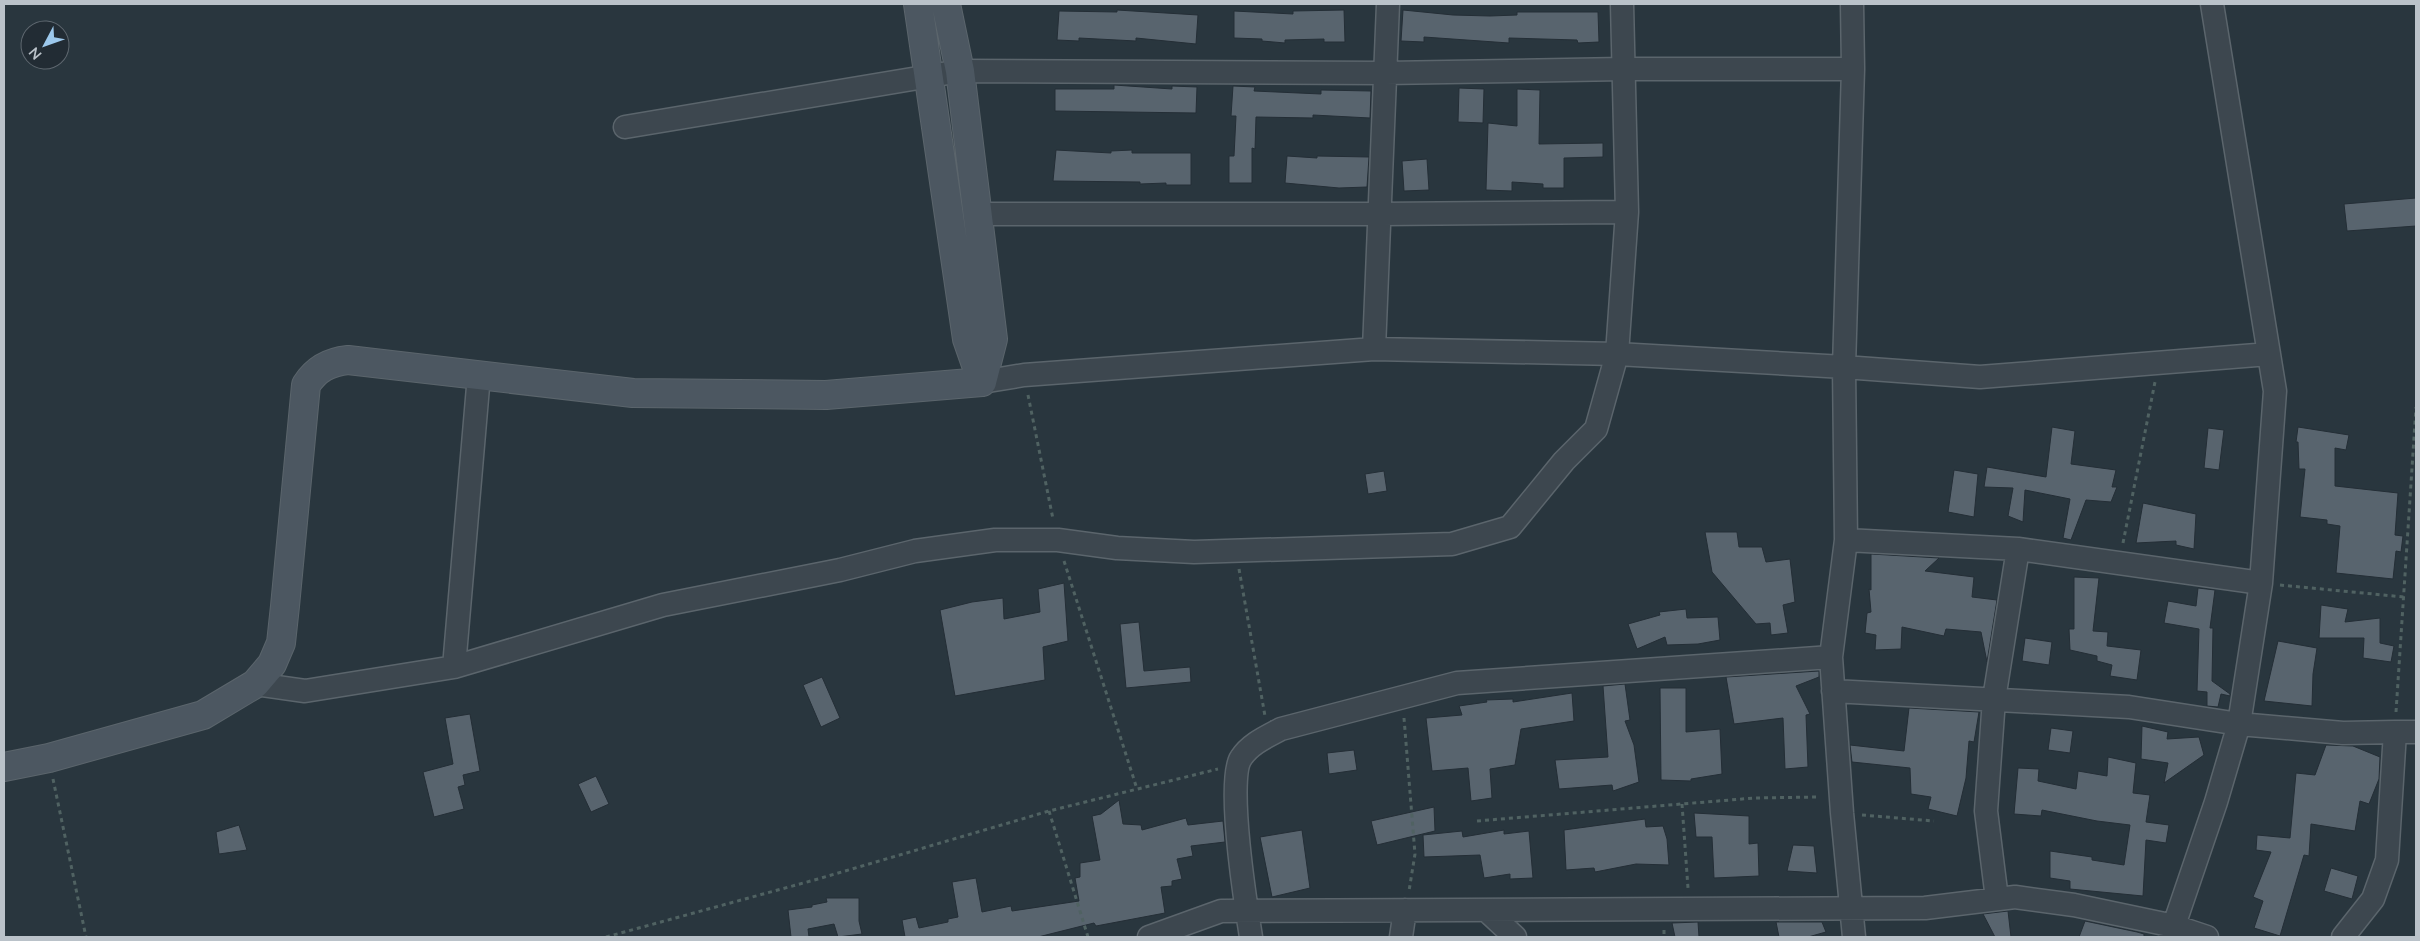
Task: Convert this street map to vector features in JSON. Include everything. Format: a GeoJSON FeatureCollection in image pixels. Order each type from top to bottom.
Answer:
{"type":"FeatureCollection","features":[{"type":"Feature","properties":{"kind":"main road"},"geometry":{"type":"LineString","coordinates":[[918,4],[967,339],[982,382]]}},
{"type":"Feature","properties":{"kind":"main road"},"geometry":{"type":"LineString","coordinates":[[946,4],[960,72],[993,339],[982,382]]}},
{"type":"Feature","properties":{"kind":"main road"},"geometry":{"type":"LineString","coordinates":[[4,767],[49,758],[203,715],[255,684],[272,664],[281,643],[306,385],[313,374],[335,362],[348,360],[633,393],[826,396],[982,382]]}},
{"type":"Feature","properties":{"kind":"street"},"geometry":{"type":"LineString","coordinates":[[1374,349],[1381,214],[1384,73],[1388,4]]}},
{"type":"Feature","properties":{"kind":"street"},"geometry":{"type":"LineString","coordinates":[[255,684],[305,691],[454,667],[663,605],[840,570],[915,551],[995,540],[1058,540],[1117,548],[1194,552],[1236,551],[1452,544],[1510,527],[1564,461],[1596,429],[1617,354],[1627,212],[1622,4]]}},
{"type":"Feature","properties":{"kind":"street"},"geometry":{"type":"LineString","coordinates":[[1852,4],[1853,69],[1844,367],[1846,540],[1831,658],[1841,805],[1854,937]]}},
{"type":"Feature","properties":{"kind":"street"},"geometry":{"type":"LineString","coordinates":[[2172,932],[2216,802],[2238,724],[2261,583],[2275,391],[2212,4]]}},
{"type":"Feature","properties":{"kind":"street"},"geometry":{"type":"LineString","coordinates":[[625,127],[960,72],[1384,73],[1623,69],[1853,69]]}},
{"type":"Feature","properties":{"kind":"street"},"geometry":{"type":"LineString","coordinates":[[978,214],[1627,212]]}},
{"type":"Feature","properties":{"kind":"street"},"geometry":{"type":"LineString","coordinates":[[982,382],[1024,375],[1374,349],[1617,354],[1980,377],[2269,354]]}},
{"type":"Feature","properties":{"kind":"street"},"geometry":{"type":"LineString","coordinates":[[454,667],[479,375]]}},
{"type":"Feature","properties":{"kind":"street"},"geometry":{"type":"LineString","coordinates":[[1846,540],[2018,549],[2261,583]]}},
{"type":"Feature","properties":{"kind":"street"},"geometry":{"type":"LineString","coordinates":[[1997,899],[1986,811],[1994,700],[2018,549]]}},
{"type":"Feature","properties":{"kind":"street"},"geometry":{"type":"LineString","coordinates":[[1251,937],[1234,787],[1240,759],[1255,743],[1281,729],[1457,683],[1831,658]]}},
{"type":"Feature","properties":{"kind":"street"},"geometry":{"type":"LineString","coordinates":[[1833,691],[2129,707],[2238,724],[2343,733],[2406,732],[2387,860],[2373,899],[2343,937]]}},
{"type":"Feature","properties":{"kind":"street"},"geometry":{"type":"LineString","coordinates":[[1149,937],[1221,912],[1925,908],[2015,897],[2074,905],[2172,932],[2207,937]]}},
{"type":"Feature","properties":{"kind":"street"},"geometry":{"type":"LineString","coordinates":[[1401,937],[1406,910]]}},
{"type":"Feature","properties":{"kind":"street"},"geometry":{"type":"LineString","coordinates":[[1486,910],[1515,937]]}},
{"type":"Feature","properties":{"kind":"path"},"geometry":{"type":"LineString","coordinates":[[2119,563],[2158,363]]}},
{"type":"Feature","properties":{"kind":"path"},"geometry":{"type":"LineString","coordinates":[[1024,375],[1058,540],[1137,789]]}},
{"type":"Feature","properties":{"kind":"path"},"geometry":{"type":"LineString","coordinates":[[2406,732],[2404,596],[2416,407]]}},
{"type":"Feature","properties":{"kind":"path"},"geometry":{"type":"LineString","coordinates":[[2410,502],[2416,503]]}},
{"type":"Feature","properties":{"kind":"path"},"geometry":{"type":"LineString","coordinates":[[1236,551],[1269,736]]}},
{"type":"Feature","properties":{"kind":"path"},"geometry":{"type":"LineString","coordinates":[[2261,583],[2404,596]]}},
{"type":"Feature","properties":{"kind":"path"},"geometry":{"type":"LineString","coordinates":[[1402,697],[1415,854],[1406,910]]}},
{"type":"Feature","properties":{"kind":"path"},"geometry":{"type":"LineString","coordinates":[[49,758],[86,937]]}},
{"type":"Feature","properties":{"kind":"path"},"geometry":{"type":"LineString","coordinates":[[606,937],[818,879],[1049,811],[1238,764]]}},
{"type":"Feature","properties":{"kind":"path"},"geometry":{"type":"LineString","coordinates":[[1477,821],[1754,798],[1841,805],[1934,821]]}},
{"type":"Feature","properties":{"kind":"path"},"geometry":{"type":"LineString","coordinates":[[1682,804],[1689,909]]}},
{"type":"Feature","properties":{"kind":"path"},"geometry":{"type":"LineString","coordinates":[[1049,811],[1088,937]]}},
{"type":"Feature","properties":{"kind":"building"},"geometry":{"type":"Polygon","coordinates":[[[1117,10],[1198,15],[1196,44],[1136,38],[1136,41],[1079,38],[1079,41],[1057,40],[1059,11],[1117,12],[1117,10]]]}},
{"type":"Feature","properties":{"kind":"building"},"geometry":{"type":"Polygon","coordinates":[[[1344,10],[1345,42],[1324,42],[1324,39],[1285,40],[1285,43],[1262,41],[1262,39],[1234,38],[1234,11],[1293,14],[1293,11],[1344,10]]]}},
{"type":"Feature","properties":{"kind":"building"},"geometry":{"type":"Polygon","coordinates":[[[1403,10],[1453,15],[1490,16],[1517,15],[1517,12],[1598,12],[1599,42],[1578,43],[1577,40],[1509,38],[1509,43],[1424,37],[1424,42],[1401,41],[1403,10]]]}},
{"type":"Feature","properties":{"kind":"building"},"geometry":{"type":"Polygon","coordinates":[[[1114,85],[1172,89],[1172,86],[1197,87],[1196,113],[1055,111],[1055,89],[1114,89],[1114,85]]]}},
{"type":"Feature","properties":{"kind":"building"},"geometry":{"type":"Polygon","coordinates":[[[1233,86],[1255,87],[1254,91],[1321,94],[1321,90],[1371,91],[1370,118],[1313,115],[1313,118],[1256,117],[1255,149],[1252,148],[1252,183],[1229,183],[1229,156],[1234,156],[1236,116],[1231,116],[1233,86]]]}},
{"type":"Feature","properties":{"kind":"building"},"geometry":{"type":"Polygon","coordinates":[[[1459,88],[1484,89],[1483,123],[1458,122],[1459,88]]]}},
{"type":"Feature","properties":{"kind":"building"},"geometry":{"type":"Polygon","coordinates":[[[1517,89],[1540,90],[1539,144],[1603,143],[1603,157],[1564,158],[1564,188],[1543,188],[1543,184],[1512,182],[1512,191],[1486,190],[1488,123],[1517,126],[1517,89]]]}},
{"type":"Feature","properties":{"kind":"building"},"geometry":{"type":"Polygon","coordinates":[[[1056,150],[1111,153],[1111,151],[1132,150],[1132,153],[1191,153],[1191,185],[1166,185],[1166,183],[1140,184],[1140,182],[1053,181],[1056,150]]]}},
{"type":"Feature","properties":{"kind":"building"},"geometry":{"type":"Polygon","coordinates":[[[1287,156],[1317,158],[1317,156],[1369,157],[1367,187],[1339,188],[1285,183],[1287,156]]]}},
{"type":"Feature","properties":{"kind":"building"},"geometry":{"type":"Polygon","coordinates":[[[1427,159],[1429,190],[1404,191],[1402,161],[1427,159]]]}},
{"type":"Feature","properties":{"kind":"building"},"geometry":{"type":"Polygon","coordinates":[[[2416,198],[2416,226],[2347,231],[2344,204],[2416,198]]]}},
{"type":"Feature","properties":{"kind":"building"},"geometry":{"type":"Polygon","coordinates":[[[2052,427],[2075,431],[2071,464],[2116,470],[2112,487],[2117,487],[2111,502],[2086,500],[2071,540],[2063,538],[2070,499],[2025,490],[2023,522],[2008,516],[2013,488],[1984,487],[1987,467],[2046,477],[2052,427]]]}},
{"type":"Feature","properties":{"kind":"building"},"geometry":{"type":"Polygon","coordinates":[[[2298,427],[2349,435],[2346,450],[2335,448],[2335,486],[2398,493],[2395,535],[2403,536],[2401,552],[2396,551],[2393,579],[2336,573],[2340,526],[2327,524],[2327,520],[2300,517],[2305,469],[2299,469],[2298,442],[2296,442],[2298,427]]]}},
{"type":"Feature","properties":{"kind":"building"},"geometry":{"type":"Polygon","coordinates":[[[2208,428],[2224,430],[2219,470],[2204,468],[2208,428]]]}},
{"type":"Feature","properties":{"kind":"building"},"geometry":{"type":"Polygon","coordinates":[[[1954,470],[1978,474],[1974,517],[1948,512],[1954,470]]]}},
{"type":"Feature","properties":{"kind":"building"},"geometry":{"type":"Polygon","coordinates":[[[1384,471],[1387,491],[1368,494],[1365,474],[1384,471]]]}},
{"type":"Feature","properties":{"kind":"building"},"geometry":{"type":"Polygon","coordinates":[[[2143,503],[2196,514],[2194,549],[2176,545],[2176,541],[2136,543],[2143,503]]]}},
{"type":"Feature","properties":{"kind":"building"},"geometry":{"type":"Polygon","coordinates":[[[1705,532],[1737,532],[1739,547],[1762,547],[1766,562],[1790,559],[1795,602],[1783,605],[1788,633],[1771,635],[1770,623],[1756,624],[1712,572],[1705,532]]]}},
{"type":"Feature","properties":{"kind":"building"},"geometry":{"type":"Polygon","coordinates":[[[1871,554],[1939,558],[1925,571],[1974,577],[1972,597],[1997,600],[1987,662],[1981,632],[1946,629],[1944,636],[1902,627],[1901,649],[1875,650],[1876,635],[1865,633],[1867,613],[1871,612],[1869,589],[1871,590],[1871,554]]]}},
{"type":"Feature","properties":{"kind":"building"},"geometry":{"type":"Polygon","coordinates":[[[2074,577],[2099,578],[2093,631],[2108,632],[2107,646],[2141,650],[2137,680],[2110,676],[2112,665],[2097,661],[2097,656],[2070,650],[2069,629],[2074,629],[2074,577]]]}},
{"type":"Feature","properties":{"kind":"building"},"geometry":{"type":"Polygon","coordinates":[[[1064,583],[1068,641],[1043,647],[1045,680],[955,696],[940,610],[972,602],[1003,598],[1004,619],[1040,612],[1038,589],[1064,583]]]}},
{"type":"Feature","properties":{"kind":"building"},"geometry":{"type":"Polygon","coordinates":[[[2198,588],[2215,590],[2210,628],[2213,628],[2212,681],[2230,694],[2230,696],[2221,694],[2218,707],[2207,706],[2207,692],[2197,691],[2199,629],[2164,623],[2168,601],[2196,606],[2198,588]]]}},
{"type":"Feature","properties":{"kind":"building"},"geometry":{"type":"Polygon","coordinates":[[[2321,605],[2348,609],[2345,622],[2380,618],[2380,643],[2394,646],[2391,662],[2363,658],[2364,638],[2319,638],[2321,605]]]}},
{"type":"Feature","properties":{"kind":"building"},"geometry":{"type":"Polygon","coordinates":[[[1686,609],[1687,618],[1718,617],[1720,640],[1698,644],[1667,645],[1665,637],[1637,649],[1628,624],[1660,615],[1659,612],[1686,609]]]}},
{"type":"Feature","properties":{"kind":"building"},"geometry":{"type":"Polygon","coordinates":[[[1139,622],[1144,671],[1190,667],[1191,682],[1126,688],[1120,624],[1139,622]]]}},
{"type":"Feature","properties":{"kind":"building"},"geometry":{"type":"Polygon","coordinates":[[[2025,638],[2052,642],[2049,665],[2022,661],[2025,638]]]}},
{"type":"Feature","properties":{"kind":"building"},"geometry":{"type":"Polygon","coordinates":[[[2278,641],[2317,648],[2313,674],[2312,706],[2264,701],[2278,641]]]}},
{"type":"Feature","properties":{"kind":"building"},"geometry":{"type":"Polygon","coordinates":[[[1819,671],[1819,677],[1796,686],[1810,714],[1806,715],[1808,767],[1785,769],[1783,718],[1734,724],[1726,677],[1819,671]]]}},
{"type":"Feature","properties":{"kind":"building"},"geometry":{"type":"Polygon","coordinates":[[[822,677],[840,718],[821,727],[803,685],[822,677]]]}},
{"type":"Feature","properties":{"kind":"building"},"geometry":{"type":"Polygon","coordinates":[[[1625,684],[1630,720],[1625,721],[1634,745],[1639,782],[1613,791],[1612,785],[1559,789],[1555,760],[1608,757],[1603,686],[1625,684]]]}},
{"type":"Feature","properties":{"kind":"building"},"geometry":{"type":"Polygon","coordinates":[[[1660,688],[1686,688],[1686,732],[1720,729],[1722,774],[1691,779],[1691,781],[1661,780],[1660,688]]]}},
{"type":"Feature","properties":{"kind":"building"},"geometry":{"type":"Polygon","coordinates":[[[1572,693],[1574,721],[1521,729],[1515,765],[1490,769],[1492,798],[1471,801],[1468,768],[1432,771],[1426,718],[1462,715],[1459,706],[1487,702],[1486,700],[1513,699],[1513,702],[1572,693]]]}},
{"type":"Feature","properties":{"kind":"building"},"geometry":{"type":"Polygon","coordinates":[[[1909,708],[1979,712],[1974,742],[1969,741],[1966,778],[1957,816],[1928,809],[1931,797],[1911,794],[1910,768],[1852,762],[1850,745],[1904,751],[1909,708]]]}},
{"type":"Feature","properties":{"kind":"building"},"geometry":{"type":"Polygon","coordinates":[[[470,714],[480,771],[463,775],[465,785],[458,787],[464,809],[434,817],[423,772],[453,764],[445,718],[470,714]]]}},
{"type":"Feature","properties":{"kind":"building"},"geometry":{"type":"Polygon","coordinates":[[[2142,726],[2168,732],[2167,739],[2199,737],[2204,755],[2164,783],[2168,763],[2141,759],[2142,726]]]}},
{"type":"Feature","properties":{"kind":"building"},"geometry":{"type":"Polygon","coordinates":[[[2051,728],[2073,731],[2070,753],[2048,750],[2051,728]]]}},
{"type":"Feature","properties":{"kind":"building"},"geometry":{"type":"Polygon","coordinates":[[[2326,745],[2353,746],[2380,757],[2379,779],[2369,804],[2360,801],[2355,831],[2311,824],[2309,856],[2304,855],[2280,936],[2254,928],[2263,901],[2253,897],[2271,852],[2256,850],[2257,835],[2290,838],[2296,773],[2315,775],[2326,745]]]}},
{"type":"Feature","properties":{"kind":"building"},"geometry":{"type":"Polygon","coordinates":[[[1354,750],[1357,770],[1329,774],[1327,753],[1354,750]]]}},
{"type":"Feature","properties":{"kind":"building"},"geometry":{"type":"Polygon","coordinates":[[[2108,757],[2136,763],[2133,793],[2150,795],[2146,822],[2169,825],[2166,843],[2146,840],[2143,896],[2070,889],[2070,881],[2050,878],[2050,851],[2092,857],[2092,860],[2124,865],[2130,825],[2097,821],[2042,810],[2041,816],[2014,814],[2018,768],[2039,769],[2038,781],[2076,789],[2078,771],[2107,776],[2108,757]]]}},
{"type":"Feature","properties":{"kind":"building"},"geometry":{"type":"Polygon","coordinates":[[[596,776],[609,804],[591,812],[578,784],[596,776]]]}},
{"type":"Feature","properties":{"kind":"building"},"geometry":{"type":"Polygon","coordinates":[[[1119,800],[1123,824],[1141,825],[1142,830],[1186,818],[1188,825],[1223,821],[1225,842],[1191,846],[1193,856],[1177,859],[1182,879],[1172,881],[1172,886],[1161,887],[1165,913],[1096,926],[1094,923],[1038,937],[905,937],[902,920],[916,917],[919,928],[948,922],[948,919],[958,917],[952,882],[976,878],[982,912],[1011,906],[1012,911],[1079,901],[1075,878],[1080,877],[1080,863],[1100,860],[1092,816],[1101,814],[1119,800]]]}},
{"type":"Feature","properties":{"kind":"building"},"geometry":{"type":"Polygon","coordinates":[[[1434,807],[1435,831],[1377,845],[1371,821],[1434,807]]]}},
{"type":"Feature","properties":{"kind":"building"},"geometry":{"type":"Polygon","coordinates":[[[1694,813],[1749,816],[1749,844],[1758,843],[1759,876],[1714,878],[1712,837],[1696,837],[1694,813]]]}},
{"type":"Feature","properties":{"kind":"building"},"geometry":{"type":"Polygon","coordinates":[[[1645,819],[1646,827],[1663,826],[1667,839],[1669,865],[1636,864],[1595,872],[1594,868],[1566,870],[1564,830],[1645,819]]]}},
{"type":"Feature","properties":{"kind":"building"},"geometry":{"type":"Polygon","coordinates":[[[239,825],[247,850],[219,854],[216,832],[239,825]]]}},
{"type":"Feature","properties":{"kind":"building"},"geometry":{"type":"Polygon","coordinates":[[[1302,830],[1310,888],[1272,897],[1260,837],[1302,830]]]}},
{"type":"Feature","properties":{"kind":"building"},"geometry":{"type":"Polygon","coordinates":[[[1504,830],[1504,834],[1529,831],[1533,878],[1510,879],[1510,874],[1484,878],[1480,855],[1424,857],[1423,835],[1462,831],[1463,837],[1504,830]]]}},
{"type":"Feature","properties":{"kind":"building"},"geometry":{"type":"Polygon","coordinates":[[[1793,845],[1814,846],[1817,873],[1787,871],[1793,845]]]}},
{"type":"Feature","properties":{"kind":"building"},"geometry":{"type":"Polygon","coordinates":[[[2331,868],[2358,876],[2352,899],[2324,891],[2331,868]]]}},
{"type":"Feature","properties":{"kind":"building"},"geometry":{"type":"Polygon","coordinates":[[[826,898],[859,898],[859,921],[862,934],[838,937],[834,924],[808,929],[809,937],[791,937],[788,910],[812,907],[812,905],[827,902],[826,898]]]}},
{"type":"Feature","properties":{"kind":"building"},"geometry":{"type":"Polygon","coordinates":[[[2008,911],[2011,937],[1995,937],[1983,914],[2008,911]]]}},
{"type":"Feature","properties":{"kind":"building"},"geometry":{"type":"Polygon","coordinates":[[[2085,921],[2137,932],[2144,934],[2144,937],[2079,937],[2085,921]]]}},
{"type":"Feature","properties":{"kind":"building"},"geometry":{"type":"Polygon","coordinates":[[[1698,922],[1699,937],[1675,937],[1672,923],[1698,922]]]}},
{"type":"Feature","properties":{"kind":"building"},"geometry":{"type":"Polygon","coordinates":[[[1776,922],[1822,922],[1826,932],[1808,937],[1779,937],[1776,922]]]}}]}
